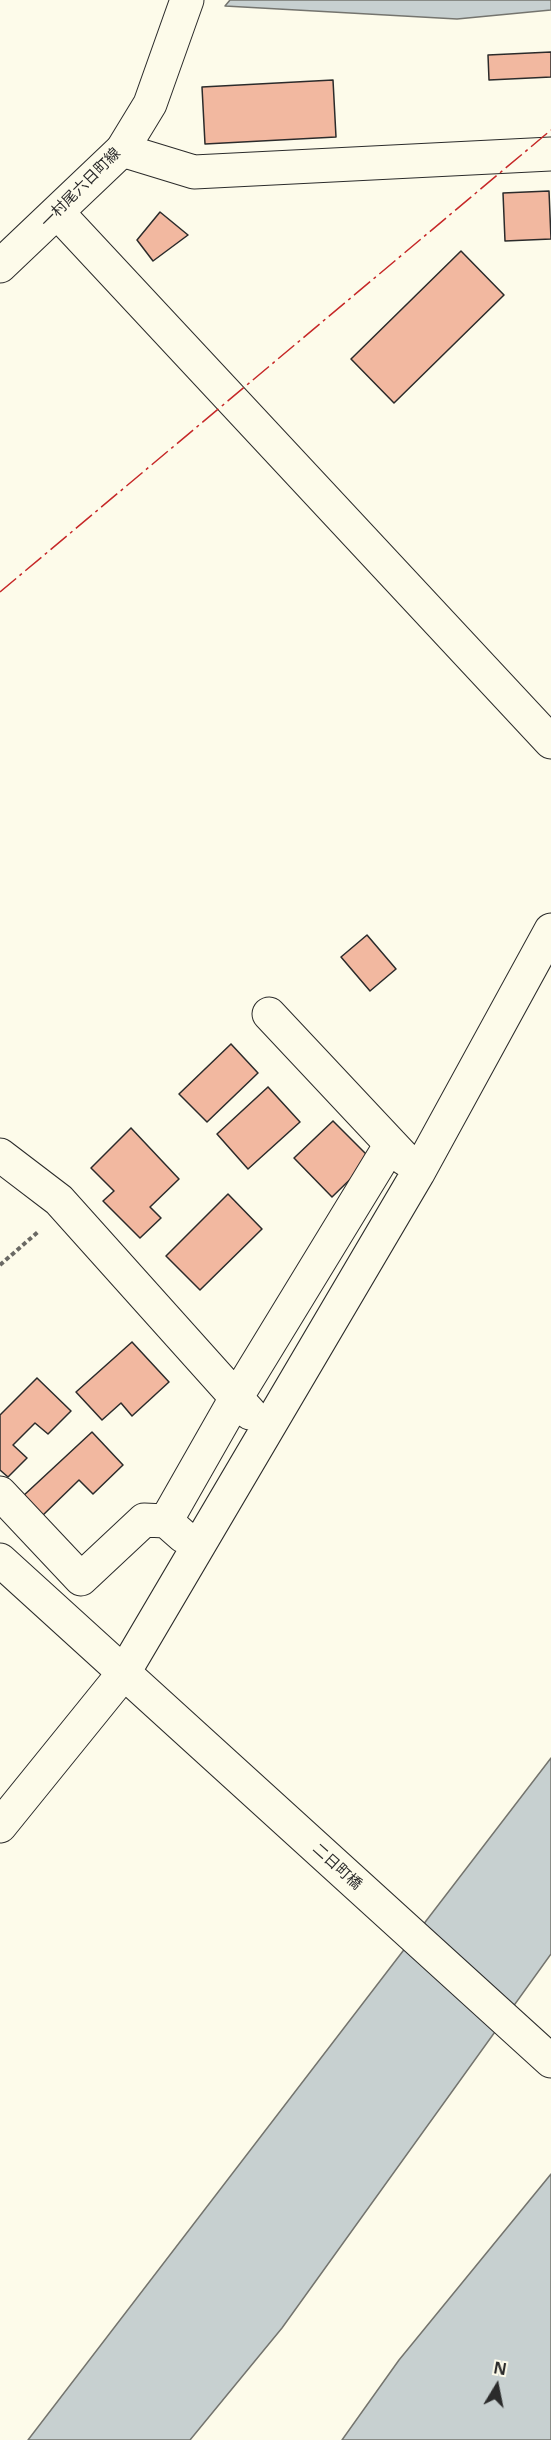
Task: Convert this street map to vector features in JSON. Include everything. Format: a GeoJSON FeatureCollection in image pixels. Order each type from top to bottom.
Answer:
{"type":"FeatureCollection","features":[{"type":"Feature","properties":{"kind":"street","name":"一村尾六日町線"},"geometry":{"type":"LineString","coordinates":[[0,266],[122,150],[150,104],[185,7]]}},
{"type":"Feature","properties":{"kind":"street"},"geometry":{"type":"LineString","coordinates":[[122,150],[194,172],[551,154]]}},
{"type":"Feature","properties":{"kind":"street"},"geometry":{"type":"LineString","coordinates":[[58,213],[551,742]]}},
{"type":"Feature","properties":{"kind":"street"},"geometry":{"type":"LineString","coordinates":[[0,1826],[123,1674],[418,1173],[551,930]]}},
{"type":"Feature","properties":{"kind":"street"},"geometry":{"type":"LineString","coordinates":[[269,1014],[418,1173]]}},
{"type":"Feature","properties":{"kind":"street"},"geometry":{"type":"LineString","coordinates":[[166,1521],[236,1398],[391,1144]]}},
{"type":"Feature","properties":{"kind":"street"},"geometry":{"type":"LineString","coordinates":[[0,1155],[59,1200],[267,1432]]}},
{"type":"Feature","properties":{"kind":"street"},"geometry":{"type":"LineString","coordinates":[[0,1493],[81,1579],[144,1520],[166,1521],[198,1549]]}},
{"type":"Feature","properties":{"kind":"street","name":"二日町橋"},"geometry":{"type":"LineString","coordinates":[[0,1560],[551,2061]]}},
{"type":"Feature","properties":{"kind":"shaded area"},"geometry":{"type":"Polygon","coordinates":[[[230,0],[551,0],[551,10],[457,19],[225,6],[230,0]]]}},
{"type":"Feature","properties":{"kind":"shaded area"},"geometry":{"type":"Polygon","coordinates":[[[551,1758],[551,1954],[282,2328],[190,2440],[28,2440],[551,1758]]]}},
{"type":"Feature","properties":{"kind":"shaded area"},"geometry":{"type":"Polygon","coordinates":[[[551,2174],[551,2440],[342,2440],[399,2360],[551,2174]]]}},
{"type":"Feature","properties":{"kind":"building"},"geometry":{"type":"Polygon","coordinates":[[[551,52],[551,77],[489,80],[488,55],[551,52]]]}},
{"type":"Feature","properties":{"kind":"building"},"geometry":{"type":"Polygon","coordinates":[[[333,80],[336,137],[205,144],[202,87],[333,80]]]}},
{"type":"Feature","properties":{"kind":"building"},"geometry":{"type":"Polygon","coordinates":[[[549,191],[551,239],[505,241],[503,193],[549,191]]]}},
{"type":"Feature","properties":{"kind":"building"},"geometry":{"type":"Polygon","coordinates":[[[160,212],[188,235],[153,261],[137,240],[160,212]]]}},
{"type":"Feature","properties":{"kind":"building"},"geometry":{"type":"Polygon","coordinates":[[[461,251],[504,295],[394,403],[351,359],[461,251]]]}},
{"type":"Feature","properties":{"kind":"building"},"geometry":{"type":"Polygon","coordinates":[[[367,935],[396,969],[370,991],[341,957],[367,935]]]}},
{"type":"Feature","properties":{"kind":"building"},"geometry":{"type":"Polygon","coordinates":[[[231,1044],[258,1073],[207,1122],[179,1094],[231,1044]]]}},
{"type":"Feature","properties":{"kind":"building"},"geometry":{"type":"Polygon","coordinates":[[[268,1087],[300,1122],[248,1169],[217,1134],[268,1087]]]}},
{"type":"Feature","properties":{"kind":"building"},"geometry":{"type":"Polygon","coordinates":[[[333,1121],[371,1159],[332,1197],[294,1158],[333,1121]]]}},
{"type":"Feature","properties":{"kind":"building"},"geometry":{"type":"Polygon","coordinates":[[[131,1128],[179,1179],[150,1207],[161,1218],[140,1238],[103,1201],[114,1191],[91,1168],[131,1128]]]}},
{"type":"Feature","properties":{"kind":"building"},"geometry":{"type":"Polygon","coordinates":[[[228,1194],[262,1229],[200,1290],[166,1256],[228,1194]]]}},
{"type":"Feature","properties":{"kind":"building"},"geometry":{"type":"Polygon","coordinates":[[[132,1342],[169,1382],[132,1416],[121,1403],[102,1420],[76,1392],[132,1342]]]}},
{"type":"Feature","properties":{"kind":"building"},"geometry":{"type":"Polygon","coordinates":[[[37,1378],[71,1411],[48,1434],[35,1423],[13,1445],[27,1458],[8,1477],[0,1470],[0,1415],[37,1378]]]}},
{"type":"Feature","properties":{"kind":"building"},"geometry":{"type":"Polygon","coordinates":[[[92,1432],[123,1465],[93,1494],[79,1480],[41,1517],[22,1497],[92,1432]]]}},
{"type":"Feature","properties":{"kind":"power"},"geometry":{"type":"LineString","coordinates":[[0,592],[551,130]]}}]}
